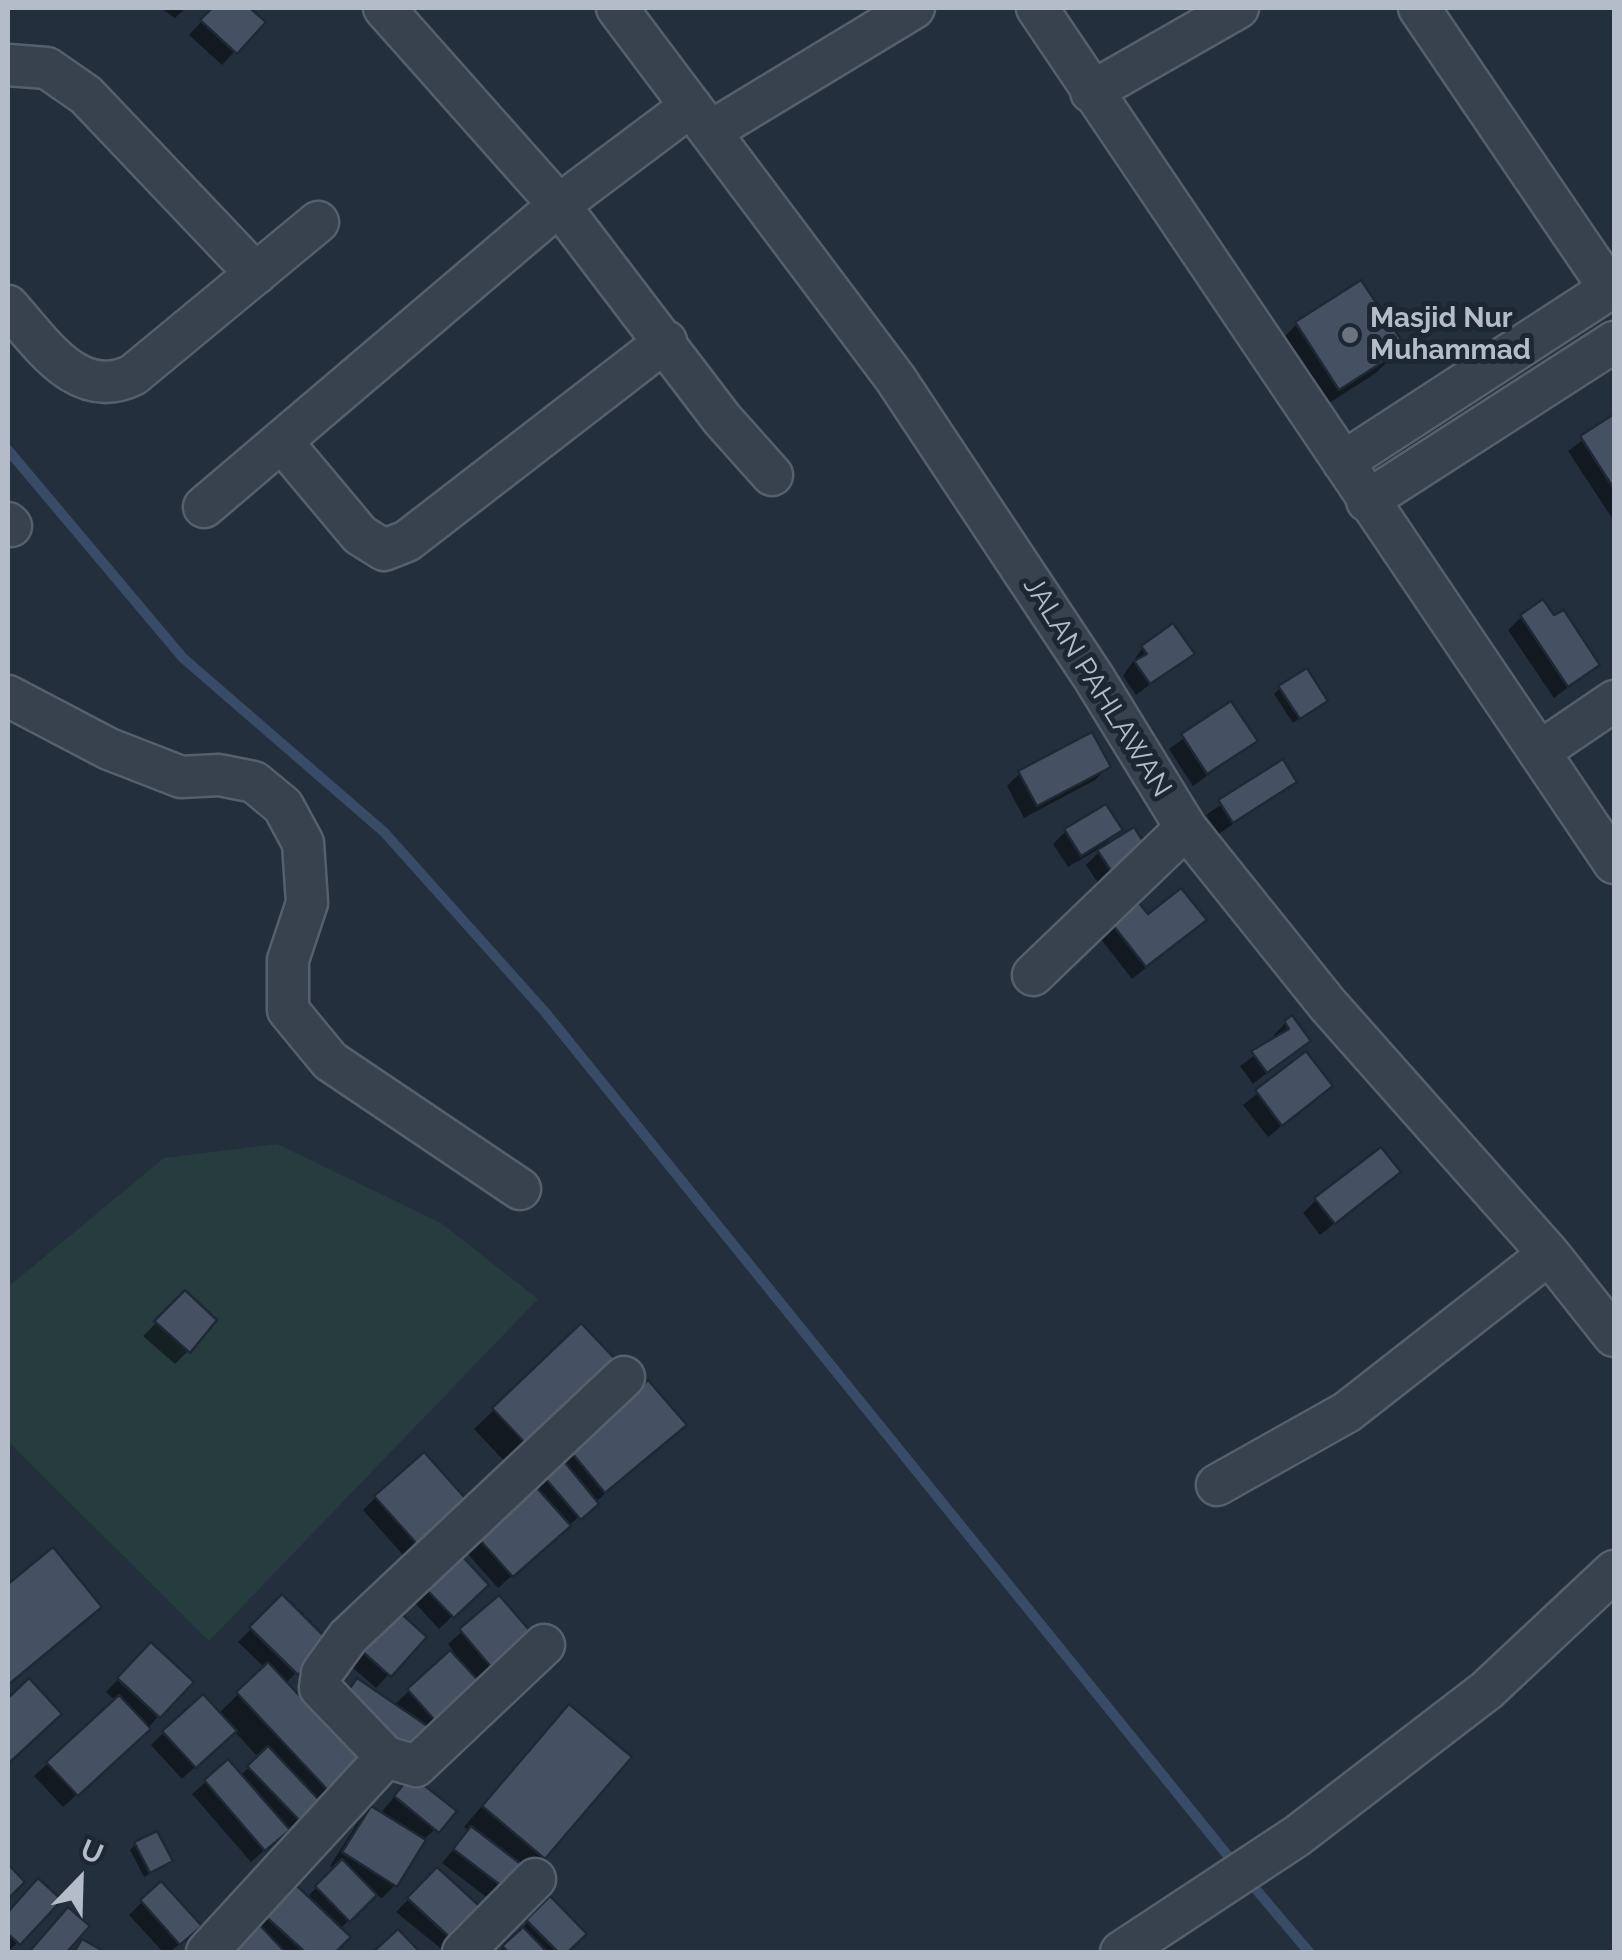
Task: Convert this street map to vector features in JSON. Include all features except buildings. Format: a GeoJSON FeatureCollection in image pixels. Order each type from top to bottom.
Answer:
{"type":"FeatureCollection","features":[{"type":"Feature","properties":{"kind":"street"},"geometry":{"type":"LineString","coordinates":[[384,8],[559,206],[722,419],[772,476]]}},
{"type":"Feature","properties":{"kind":"street","name":"JALAN PAHLAWAN"},"geometry":{"type":"LineString","coordinates":[[617,8],[895,378],[1094,678],[1186,828],[1328,1004],[1549,1254],[1614,1336]]}},
{"type":"Feature","properties":{"kind":"street"},"geometry":{"type":"LineString","coordinates":[[204,507],[559,206],[701,118],[914,8]]}},
{"type":"Feature","properties":{"kind":"street"},"geometry":{"type":"LineString","coordinates":[[1037,8],[1614,863]]}},
{"type":"Feature","properties":{"kind":"street"},"geometry":{"type":"LineString","coordinates":[[1091,92],[1238,8]]}},
{"type":"Feature","properties":{"kind":"street"},"geometry":{"type":"LineString","coordinates":[[1343,462],[1612,288],[1419,8]]}},
{"type":"Feature","properties":{"kind":"street"},"geometry":{"type":"LineString","coordinates":[[8,65],[47,68],[86,95],[256,274]]}},
{"type":"Feature","properties":{"kind":"street"},"geometry":{"type":"LineString","coordinates":[[8,306],[78,377],[112,383],[132,375],[318,222]]}},
{"type":"Feature","properties":{"kind":"street"},"geometry":{"type":"LineString","coordinates":[[282,442],[360,535],[384,550],[408,541],[666,341]]}},
{"type":"Feature","properties":{"kind":"street"},"geometry":{"type":"LineString","coordinates":[[1368,501],[1614,342]]}},
{"type":"Feature","properties":{"kind":"street"},"geometry":{"type":"LineString","coordinates":[[8,696],[108,749],[182,777],[220,775],[254,782],[284,806],[304,842],[307,903],[288,960],[288,1010],[330,1061],[520,1190]]}},
{"type":"Feature","properties":{"kind":"street"},"geometry":{"type":"LineString","coordinates":[[1539,752],[1614,701]]}},
{"type":"Feature","properties":{"kind":"street"},"geometry":{"type":"LineString","coordinates":[[1033,974],[1186,828]]}},
{"type":"Feature","properties":{"kind":"street"},"geometry":{"type":"LineString","coordinates":[[1217,1485],[1346,1412],[1549,1254]]}},
{"type":"Feature","properties":{"kind":"street"},"geometry":{"type":"LineString","coordinates":[[544,1645],[420,1764],[404,1766],[386,1757],[325,1696],[320,1684],[322,1673],[348,1637],[624,1377]]}},
{"type":"Feature","properties":{"kind":"street"},"geometry":{"type":"LineString","coordinates":[[1121,1952],[1297,1836],[1487,1690],[1614,1572]]}},
{"type":"Feature","properties":{"kind":"street"},"geometry":{"type":"LineString","coordinates":[[214,1950],[386,1757]]}},
{"type":"Feature","properties":{"kind":"street"},"geometry":{"type":"LineString","coordinates":[[463,1952],[536,1879]]}},
{"type":"Feature","properties":{"kind":"green space"},"geometry":{"type":"Polygon","coordinates":[[[277,1144],[441,1223],[538,1299],[209,1641],[8,1441],[8,1287],[164,1158],[277,1144]]]}},
{"type":"Feature","properties":{"kind":"waterway"},"geometry":{"type":"LineString","coordinates":[[8,450],[183,658],[384,832],[545,1012],[1237,1867]]}},
{"type":"Feature","properties":{"kind":"waterway"},"geometry":{"type":"LineString","coordinates":[[1248,1880],[1309,1952]]}},
{"type":"Feature","properties":{"kind":"place","name":"Masjid Nur Muhammad"},"geometry":{"type":"Point","coordinates":[1350,335]}}]}
